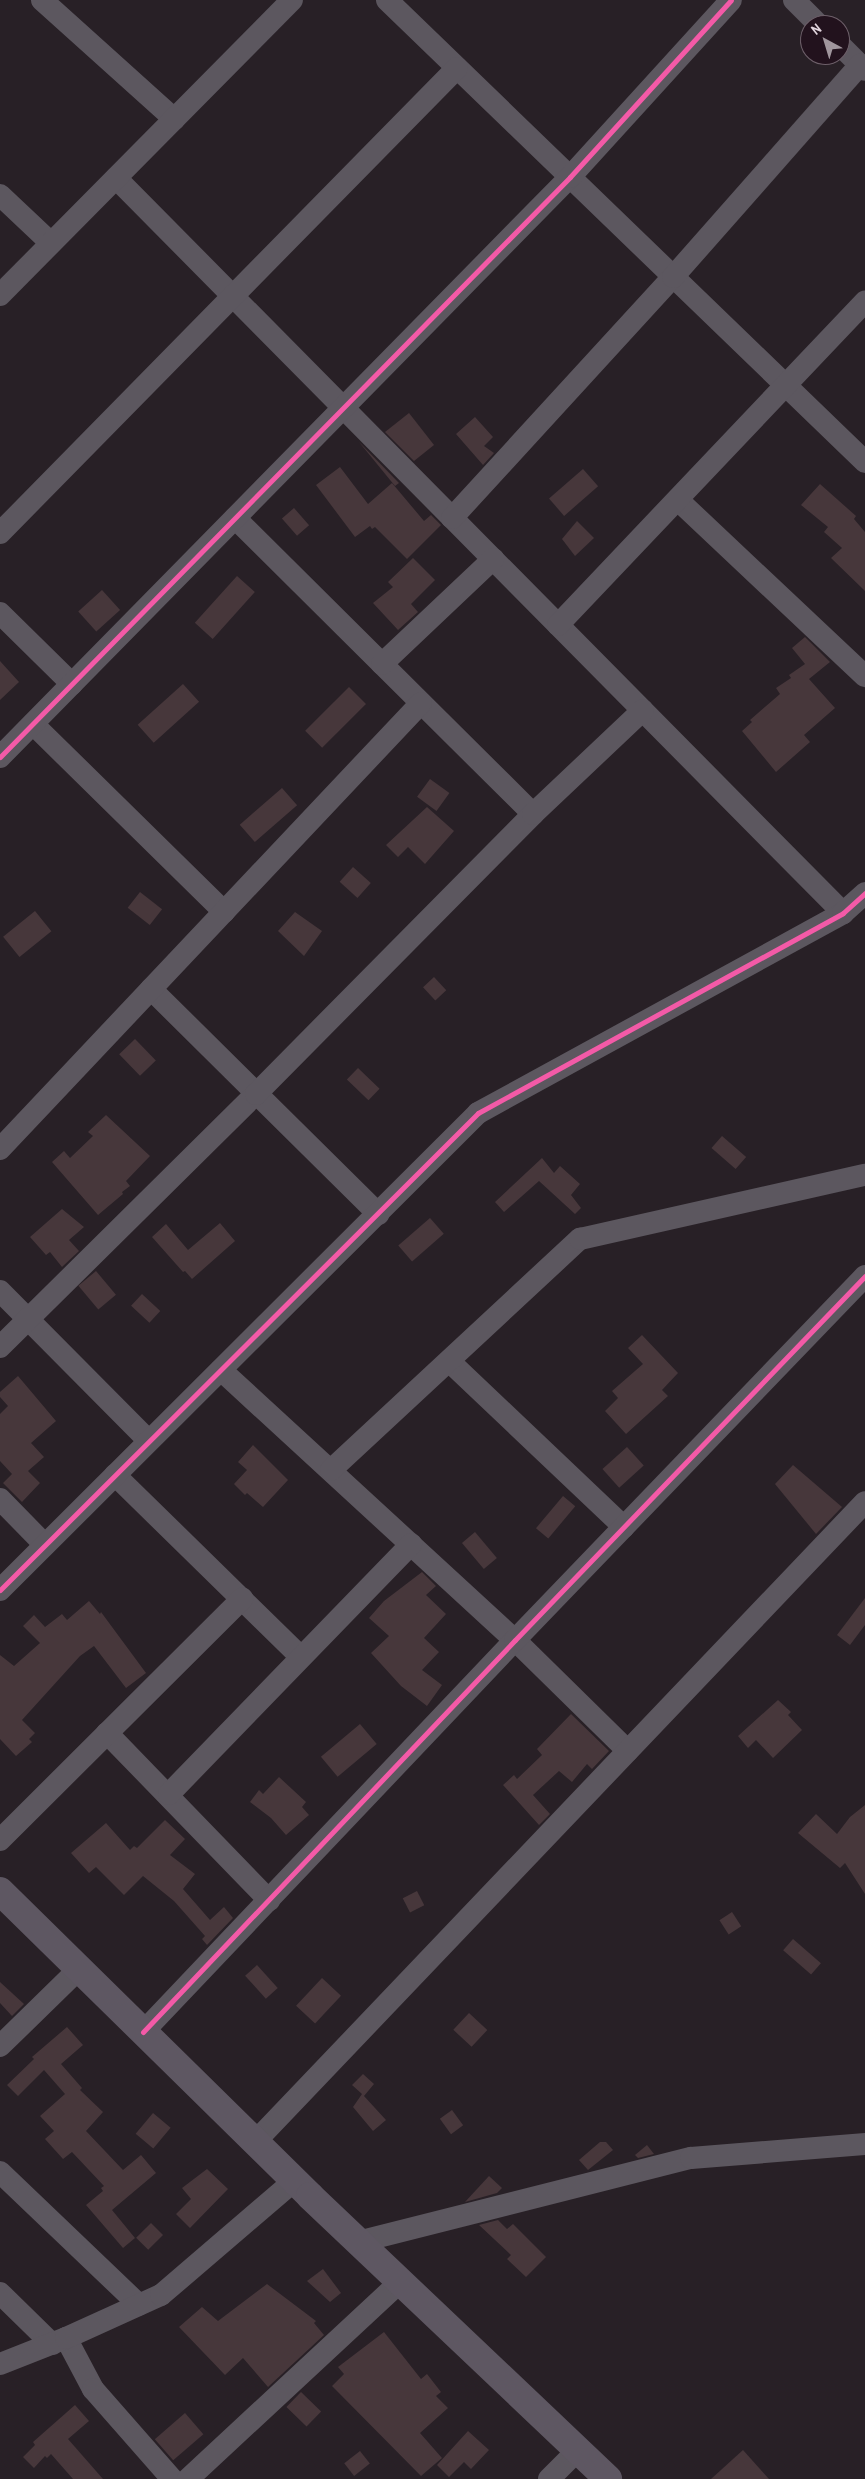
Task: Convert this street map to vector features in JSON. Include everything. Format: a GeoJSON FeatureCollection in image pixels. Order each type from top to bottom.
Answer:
{"type":"FeatureCollection","features":[{"type":"Feature","properties":{"kind":"main road"},"geometry":{"type":"LineString","coordinates":[[0,1891],[358,2242],[608,2479]]}},
{"type":"Feature","properties":{"kind":"street"},"geometry":{"type":"LineString","coordinates":[[42,0],[174,119]]}},
{"type":"Feature","properties":{"kind":"street"},"geometry":{"type":"LineString","coordinates":[[0,295],[292,0]]}},
{"type":"Feature","properties":{"kind":"street"},"geometry":{"type":"LineString","coordinates":[[387,0],[865,462]]}},
{"type":"Feature","properties":{"kind":"street"},"geometry":{"type":"LineString","coordinates":[[0,757],[570,177],[731,0]]}},
{"type":"Feature","properties":{"kind":"street"},"geometry":{"type":"LineString","coordinates":[[794,0],[809,15]]}},
{"type":"Feature","properties":{"kind":"street"},"geometry":{"type":"LineString","coordinates":[[452,518],[863,67],[850,55]]}},
{"type":"Feature","properties":{"kind":"street"},"geometry":{"type":"LineString","coordinates":[[0,533],[457,68]]}},
{"type":"Feature","properties":{"kind":"street"},"geometry":{"type":"LineString","coordinates":[[116,178],[843,913]]}},
{"type":"Feature","properties":{"kind":"street"},"geometry":{"type":"LineString","coordinates":[[0,195],[51,243]]}},
{"type":"Feature","properties":{"kind":"street"},"geometry":{"type":"LineString","coordinates":[[558,625],[865,301]]}},
{"type":"Feature","properties":{"kind":"street"},"geometry":{"type":"LineString","coordinates":[[678,500],[865,676]]}},
{"type":"Feature","properties":{"kind":"street"},"geometry":{"type":"LineString","coordinates":[[235,518],[533,814]]}},
{"type":"Feature","properties":{"kind":"street"},"geometry":{"type":"LineString","coordinates":[[382,664],[493,559]]}},
{"type":"Feature","properties":{"kind":"street"},"geometry":{"type":"LineString","coordinates":[[0,613],[72,684]]}},
{"type":"Feature","properties":{"kind":"street"},"geometry":{"type":"LineString","coordinates":[[0,1149],[421,703]]}},
{"type":"Feature","properties":{"kind":"street"},"geometry":{"type":"LineString","coordinates":[[0,1347],[256,1094],[533,814],[643,710]]}},
{"type":"Feature","properties":{"kind":"street"},"geometry":{"type":"LineString","coordinates":[[33,724],[224,912]]}},
{"type":"Feature","properties":{"kind":"street"},"geometry":{"type":"LineString","coordinates":[[0,1590],[478,1113],[843,913],[865,892]]}},
{"type":"Feature","properties":{"kind":"street"},"geometry":{"type":"LineString","coordinates":[[151,989],[378,1214]]}},
{"type":"Feature","properties":{"kind":"street"},"geometry":{"type":"LineString","coordinates":[[330,1470],[580,1239],[865,1174]]}},
{"type":"Feature","properties":{"kind":"street"},"geometry":{"type":"LineString","coordinates":[[143,2032],[515,1640],[865,1276]]}},
{"type":"Feature","properties":{"kind":"street"},"geometry":{"type":"LineString","coordinates":[[0,1291],[149,1441]]}},
{"type":"Feature","properties":{"kind":"street"},"geometry":{"type":"LineString","coordinates":[[449,1361],[624,1527]]}},
{"type":"Feature","properties":{"kind":"street"},"geometry":{"type":"LineString","coordinates":[[221,1370],[515,1640],[628,1751]]}},
{"type":"Feature","properties":{"kind":"street"},"geometry":{"type":"LineString","coordinates":[[115,1475],[301,1657]]}},
{"type":"Feature","properties":{"kind":"street"},"geometry":{"type":"LineString","coordinates":[[0,1499],[45,1546]]}},
{"type":"Feature","properties":{"kind":"street"},"geometry":{"type":"LineString","coordinates":[[255,2142],[865,1502]]}},
{"type":"Feature","properties":{"kind":"street"},"geometry":{"type":"LineString","coordinates":[[168,1794],[411,1544]]}},
{"type":"Feature","properties":{"kind":"street"},"geometry":{"type":"LineString","coordinates":[[0,1840],[242,1599]]}},
{"type":"Feature","properties":{"kind":"street"},"geometry":{"type":"LineString","coordinates":[[107,1733],[269,1900]]}},
{"type":"Feature","properties":{"kind":"street"},"geometry":{"type":"LineString","coordinates":[[0,2046],[79,1969]]}},
{"type":"Feature","properties":{"kind":"street"},"geometry":{"type":"LineString","coordinates":[[358,2242],[691,2158],[865,2144]]}},
{"type":"Feature","properties":{"kind":"street"},"geometry":{"type":"LineString","coordinates":[[0,2172],[139,2305]]}},
{"type":"Feature","properties":{"kind":"street"},"geometry":{"type":"LineString","coordinates":[[0,2364],[59,2341],[161,2295],[294,2180]]}},
{"type":"Feature","properties":{"kind":"street"},"geometry":{"type":"LineString","coordinates":[[188,2479],[401,2281]]}},
{"type":"Feature","properties":{"kind":"street"},"geometry":{"type":"LineString","coordinates":[[0,2292],[59,2341],[93,2389],[172,2479]]}},
{"type":"Feature","properties":{"kind":"street"},"geometry":{"type":"LineString","coordinates":[[549,2479],[578,2450]]}},
{"type":"Feature","properties":{"kind":"building"},"geometry":{"type":"Polygon","coordinates":[[[409,413],[434,445],[414,461],[385,432],[409,413]]]}},
{"type":"Feature","properties":{"kind":"building"},"geometry":{"type":"Polygon","coordinates":[[[475,417],[493,437],[484,446],[494,453],[483,465],[456,434],[475,417]]]}},
{"type":"Feature","properties":{"kind":"building"},"geometry":{"type":"Polygon","coordinates":[[[359,442],[399,483],[395,486],[359,442]]]}},
{"type":"Feature","properties":{"kind":"building"},"geometry":{"type":"Polygon","coordinates":[[[340,467],[368,504],[392,483],[424,521],[431,515],[441,525],[407,559],[375,527],[372,529],[370,526],[355,537],[316,485],[340,467]]]}},
{"type":"Feature","properties":{"kind":"building"},"geometry":{"type":"Polygon","coordinates":[[[583,469],[598,486],[564,516],[549,499],[583,469]]]}},
{"type":"Feature","properties":{"kind":"building"},"geometry":{"type":"Polygon","coordinates":[[[820,484],[856,516],[854,519],[865,532],[865,591],[831,558],[842,548],[824,532],[828,527],[801,505],[820,484]]]}},
{"type":"Feature","properties":{"kind":"building"},"geometry":{"type":"Polygon","coordinates":[[[294,508],[309,525],[297,536],[282,518],[294,508]]]}},
{"type":"Feature","properties":{"kind":"building"},"geometry":{"type":"Polygon","coordinates":[[[577,521],[594,538],[575,556],[562,539],[577,521]]]}},
{"type":"Feature","properties":{"kind":"building"},"geometry":{"type":"Polygon","coordinates":[[[413,558],[435,580],[411,604],[418,612],[398,630],[373,603],[393,587],[388,582],[413,558]]]}},
{"type":"Feature","properties":{"kind":"building"},"geometry":{"type":"Polygon","coordinates":[[[237,576],[255,592],[213,639],[195,623],[237,576]]]}},
{"type":"Feature","properties":{"kind":"building"},"geometry":{"type":"Polygon","coordinates":[[[102,590],[120,610],[96,631],[78,611],[102,590]]]}},
{"type":"Feature","properties":{"kind":"building"},"geometry":{"type":"Polygon","coordinates":[[[805,637],[830,662],[809,679],[835,708],[804,735],[810,742],[776,772],[742,731],[752,722],[750,720],[780,694],[776,688],[791,678],[789,675],[805,664],[792,648],[805,637]]]}},
{"type":"Feature","properties":{"kind":"building"},"geometry":{"type":"Polygon","coordinates":[[[0,661],[19,682],[0,700],[0,661]]]}},
{"type":"Feature","properties":{"kind":"building"},"geometry":{"type":"Polygon","coordinates":[[[183,684],[199,702],[154,743],[138,725],[183,684]]]}},
{"type":"Feature","properties":{"kind":"building"},"geometry":{"type":"Polygon","coordinates":[[[349,687],[366,704],[322,748],[305,731],[349,687]]]}},
{"type":"Feature","properties":{"kind":"building"},"geometry":{"type":"Polygon","coordinates":[[[430,779],[449,793],[436,811],[417,797],[430,779]]]}},
{"type":"Feature","properties":{"kind":"building"},"geometry":{"type":"Polygon","coordinates":[[[282,788],[297,805],[255,842],[240,825],[282,788]]]}},
{"type":"Feature","properties":{"kind":"building"},"geometry":{"type":"Polygon","coordinates":[[[427,807],[454,831],[425,864],[408,847],[398,857],[386,845],[427,807]]]}},
{"type":"Feature","properties":{"kind":"building"},"geometry":{"type":"Polygon","coordinates":[[[353,867],[371,883],[357,898],[340,882],[353,867]]]}},
{"type":"Feature","properties":{"kind":"building"},"geometry":{"type":"Polygon","coordinates":[[[140,892],[162,909],[150,925],[128,908],[140,892]]]}},
{"type":"Feature","properties":{"kind":"building"},"geometry":{"type":"Polygon","coordinates":[[[35,911],[51,931],[19,957],[3,937],[35,911]]]}},
{"type":"Feature","properties":{"kind":"building"},"geometry":{"type":"Polygon","coordinates":[[[295,912],[322,931],[304,956],[278,931],[295,912]]]}},
{"type":"Feature","properties":{"kind":"building"},"geometry":{"type":"Polygon","coordinates":[[[434,977],[446,990],[435,1000],[423,987],[434,977]]]}},
{"type":"Feature","properties":{"kind":"building"},"geometry":{"type":"Polygon","coordinates":[[[135,1039],[156,1061],[140,1076],[119,1054],[135,1039]]]}},
{"type":"Feature","properties":{"kind":"building"},"geometry":{"type":"Polygon","coordinates":[[[358,1068],[380,1089],[368,1100],[347,1080],[358,1068]]]}},
{"type":"Feature","properties":{"kind":"building"},"geometry":{"type":"Polygon","coordinates":[[[106,1115],[150,1156],[126,1181],[130,1186],[122,1192],[123,1194],[98,1215],[52,1162],[64,1151],[70,1158],[93,1136],[88,1132],[106,1115]]]}},
{"type":"Feature","properties":{"kind":"building"},"geometry":{"type":"Polygon","coordinates":[[[722,1136],[746,1157],[736,1169],[712,1148],[722,1136]]]}},
{"type":"Feature","properties":{"kind":"building"},"geometry":{"type":"Polygon","coordinates":[[[542,1158],[554,1173],[560,1166],[580,1184],[571,1195],[581,1208],[575,1214],[539,1181],[504,1212],[495,1202],[542,1158]]]}},
{"type":"Feature","properties":{"kind":"building"},"geometry":{"type":"Polygon","coordinates":[[[62,1209],[84,1227],[69,1240],[79,1251],[62,1267],[50,1252],[46,1255],[30,1237],[62,1209]]]}},
{"type":"Feature","properties":{"kind":"building"},"geometry":{"type":"Polygon","coordinates":[[[430,1218],[444,1234],[412,1261],[398,1246],[430,1218]]]}},
{"type":"Feature","properties":{"kind":"building"},"geometry":{"type":"Polygon","coordinates":[[[220,1223],[235,1241],[192,1279],[185,1271],[183,1272],[152,1237],[166,1224],[188,1250],[220,1223]]]}},
{"type":"Feature","properties":{"kind":"building"},"geometry":{"type":"Polygon","coordinates":[[[96,1271],[116,1295],[98,1310],[78,1286],[96,1271]]]}},
{"type":"Feature","properties":{"kind":"building"},"geometry":{"type":"Polygon","coordinates":[[[142,1294],[160,1311],[149,1323],[131,1306],[142,1294]]]}},
{"type":"Feature","properties":{"kind":"building"},"geometry":{"type":"Polygon","coordinates":[[[642,1335],[678,1373],[662,1390],[668,1396],[626,1434],[605,1411],[618,1398],[612,1391],[643,1364],[628,1348],[642,1335]]]}},
{"type":"Feature","properties":{"kind":"building"},"geometry":{"type":"Polygon","coordinates":[[[18,1376],[56,1421],[31,1443],[44,1457],[28,1471],[40,1483],[22,1502],[3,1483],[12,1474],[0,1461],[0,1414],[8,1406],[0,1397],[0,1392],[18,1376]]]}},
{"type":"Feature","properties":{"kind":"building"},"geometry":{"type":"Polygon","coordinates":[[[253,1445],[288,1480],[263,1507],[247,1493],[245,1495],[234,1484],[247,1470],[238,1462],[253,1445]]]}},
{"type":"Feature","properties":{"kind":"building"},"geometry":{"type":"Polygon","coordinates":[[[627,1447],[644,1466],[619,1488],[602,1469],[627,1447]]]}},
{"type":"Feature","properties":{"kind":"building"},"geometry":{"type":"Polygon","coordinates":[[[793,1465],[842,1507],[816,1534],[775,1484],[793,1465]]]}},
{"type":"Feature","properties":{"kind":"building"},"geometry":{"type":"Polygon","coordinates":[[[563,1496],[575,1506],[548,1538],[536,1528],[563,1496]]]}},
{"type":"Feature","properties":{"kind":"building"},"geometry":{"type":"Polygon","coordinates":[[[475,1532],[497,1558],[484,1569],[462,1543],[475,1532]]]}},
{"type":"Feature","properties":{"kind":"building"},"geometry":{"type":"Polygon","coordinates":[[[422,1572],[436,1586],[426,1595],[446,1614],[424,1638],[439,1652],[422,1670],[442,1685],[427,1706],[401,1686],[371,1653],[389,1636],[369,1618],[384,1601],[422,1572]]]}},
{"type":"Feature","properties":{"kind":"building"},"geometry":{"type":"Polygon","coordinates":[[[865,1598],[865,1625],[850,1645],[837,1635],[865,1598]]]}},
{"type":"Feature","properties":{"kind":"building"},"geometry":{"type":"Polygon","coordinates":[[[89,1601],[100,1614],[101,1612],[146,1673],[126,1688],[94,1646],[80,1656],[22,1720],[35,1733],[29,1739],[32,1742],[16,1756],[0,1739],[0,1655],[14,1666],[40,1643],[23,1626],[34,1615],[45,1627],[62,1614],[67,1620],[89,1601]]]}},
{"type":"Feature","properties":{"kind":"building"},"geometry":{"type":"Polygon","coordinates":[[[778,1700],[791,1712],[788,1715],[802,1730],[773,1758],[756,1740],[748,1748],[738,1736],[778,1700]]]}},
{"type":"Feature","properties":{"kind":"building"},"geometry":{"type":"Polygon","coordinates":[[[571,1714],[609,1751],[592,1769],[587,1764],[572,1782],[559,1771],[533,1795],[550,1814],[539,1825],[503,1785],[514,1775],[517,1779],[542,1755],[537,1749],[571,1714]]]}},
{"type":"Feature","properties":{"kind":"building"},"geometry":{"type":"Polygon","coordinates":[[[360,1724],[377,1744],[338,1777],[321,1757],[360,1724]]]}},
{"type":"Feature","properties":{"kind":"building"},"geometry":{"type":"Polygon","coordinates":[[[279,1777],[306,1802],[302,1807],[309,1815],[286,1835],[271,1818],[250,1802],[259,1790],[263,1794],[279,1777]]]}},
{"type":"Feature","properties":{"kind":"building"},"geometry":{"type":"Polygon","coordinates":[[[865,1805],[865,1894],[845,1863],[840,1868],[798,1833],[816,1814],[837,1834],[850,1817],[865,1805]]]}},
{"type":"Feature","properties":{"kind":"building"},"geometry":{"type":"Polygon","coordinates":[[[165,1820],[185,1839],[170,1855],[195,1874],[183,1889],[210,1920],[224,1907],[233,1918],[207,1945],[202,1939],[205,1936],[174,1901],[143,1876],[124,1895],[96,1867],[89,1873],[71,1853],[106,1823],[130,1850],[134,1846],[137,1848],[165,1820]]]}},
{"type":"Feature","properties":{"kind":"building"},"geometry":{"type":"Polygon","coordinates":[[[417,1891],[424,1905],[410,1913],[403,1898],[417,1891]]]}},
{"type":"Feature","properties":{"kind":"building"},"geometry":{"type":"Polygon","coordinates":[[[732,1912],[741,1926],[729,1934],[719,1920],[732,1912]]]}},
{"type":"Feature","properties":{"kind":"building"},"geometry":{"type":"Polygon","coordinates":[[[793,1939],[821,1963],[811,1975],[783,1950],[793,1939]]]}},
{"type":"Feature","properties":{"kind":"building"},"geometry":{"type":"Polygon","coordinates":[[[257,1965],[278,1988],[266,1999],[245,1976],[257,1965]]]}},
{"type":"Feature","properties":{"kind":"building"},"geometry":{"type":"Polygon","coordinates":[[[322,1978],[341,1996],[315,2024],[296,2006],[322,1978]]]}},
{"type":"Feature","properties":{"kind":"building"},"geometry":{"type":"Polygon","coordinates":[[[0,1982],[24,2004],[12,2016],[0,2003],[0,1982]]]}},
{"type":"Feature","properties":{"kind":"building"},"geometry":{"type":"Polygon","coordinates":[[[469,2013],[487,2030],[472,2047],[453,2030],[469,2013]]]}},
{"type":"Feature","properties":{"kind":"building"},"geometry":{"type":"Polygon","coordinates":[[[67,2027],[83,2045],[61,2064],[82,2088],[80,2090],[103,2112],[86,2131],[123,2170],[141,2155],[156,2173],[112,2210],[135,2238],[123,2248],[86,2205],[103,2191],[101,2188],[104,2186],[72,2152],[63,2159],[45,2139],[54,2131],[40,2116],[65,2094],[44,2070],[18,2096],[7,2085],[34,2059],[32,2057],[67,2027]]]}},
{"type":"Feature","properties":{"kind":"building"},"geometry":{"type":"Polygon","coordinates":[[[363,2074],[374,2084],[364,2096],[386,2120],[373,2131],[353,2107],[362,2094],[352,2085],[363,2074]]]}},
{"type":"Feature","properties":{"kind":"building"},"geometry":{"type":"Polygon","coordinates":[[[452,2110],[463,2125],[451,2134],[440,2119],[452,2110]]]}},
{"type":"Feature","properties":{"kind":"building"},"geometry":{"type":"Polygon","coordinates":[[[153,2113],[171,2128],[153,2148],[136,2134],[153,2113]]]}},
{"type":"Feature","properties":{"kind":"building"},"geometry":{"type":"Polygon","coordinates":[[[600,2142],[606,2142],[613,2150],[588,2170],[579,2160],[600,2142]]]}},
{"type":"Feature","properties":{"kind":"building"},"geometry":{"type":"Polygon","coordinates":[[[647,2145],[654,2154],[638,2158],[635,2155],[647,2145]]]}},
{"type":"Feature","properties":{"kind":"building"},"geometry":{"type":"Polygon","coordinates":[[[207,2169],[228,2189],[190,2228],[176,2214],[191,2199],[182,2188],[207,2169]]]}},
{"type":"Feature","properties":{"kind":"building"},"geometry":{"type":"Polygon","coordinates":[[[489,2176],[502,2188],[497,2193],[465,2202],[489,2176]]]}},
{"type":"Feature","properties":{"kind":"building"},"geometry":{"type":"Polygon","coordinates":[[[498,2220],[507,2229],[513,2224],[546,2257],[526,2277],[507,2259],[511,2255],[479,2225],[498,2220]]]}},
{"type":"Feature","properties":{"kind":"building"},"geometry":{"type":"Polygon","coordinates":[[[151,2223],[163,2235],[148,2250],[136,2238],[151,2223]]]}},
{"type":"Feature","properties":{"kind":"building"},"geometry":{"type":"Polygon","coordinates":[[[323,2269],[341,2293],[330,2302],[307,2281],[323,2269]]]}},
{"type":"Feature","properties":{"kind":"building"},"geometry":{"type":"Polygon","coordinates":[[[267,2284],[316,2321],[314,2323],[324,2335],[268,2387],[243,2358],[225,2375],[179,2327],[202,2307],[218,2321],[267,2284]]]}},
{"type":"Feature","properties":{"kind":"building"},"geometry":{"type":"Polygon","coordinates":[[[384,2332],[421,2379],[427,2374],[441,2392],[436,2396],[448,2408],[420,2433],[442,2458],[421,2476],[332,2386],[344,2374],[338,2367],[384,2332]]]}},
{"type":"Feature","properties":{"kind":"building"},"geometry":{"type":"Polygon","coordinates":[[[301,2392],[321,2411],[307,2427],[286,2407],[301,2392]]]}},
{"type":"Feature","properties":{"kind":"building"},"geometry":{"type":"Polygon","coordinates":[[[75,2405],[89,2421],[68,2439],[103,2479],[73,2479],[51,2454],[47,2458],[45,2456],[34,2468],[23,2457],[35,2445],[33,2442],[75,2405]]]}},
{"type":"Feature","properties":{"kind":"building"},"geometry":{"type":"Polygon","coordinates":[[[185,2413],[203,2434],[173,2460],[155,2439],[185,2413]]]}},
{"type":"Feature","properties":{"kind":"building"},"geometry":{"type":"Polygon","coordinates":[[[468,2431],[489,2450],[471,2469],[464,2462],[449,2477],[437,2465],[468,2431]]]}},
{"type":"Feature","properties":{"kind":"building"},"geometry":{"type":"Polygon","coordinates":[[[743,2450],[769,2479],[711,2479],[743,2450]]]}},
{"type":"Feature","properties":{"kind":"building"},"geometry":{"type":"Polygon","coordinates":[[[360,2451],[370,2464],[354,2476],[344,2463],[360,2451]]]}},
{"type":"Feature","properties":{"kind":"cycle path"},"geometry":{"type":"LineString","coordinates":[[0,757],[570,177],[731,0]]}},
{"type":"Feature","properties":{"kind":"cycle path"},"geometry":{"type":"LineString","coordinates":[[0,1590],[478,1113],[843,913],[865,893]]}},
{"type":"Feature","properties":{"kind":"cycle path"},"geometry":{"type":"LineString","coordinates":[[143,2032],[515,1640],[865,1276]]}}]}
